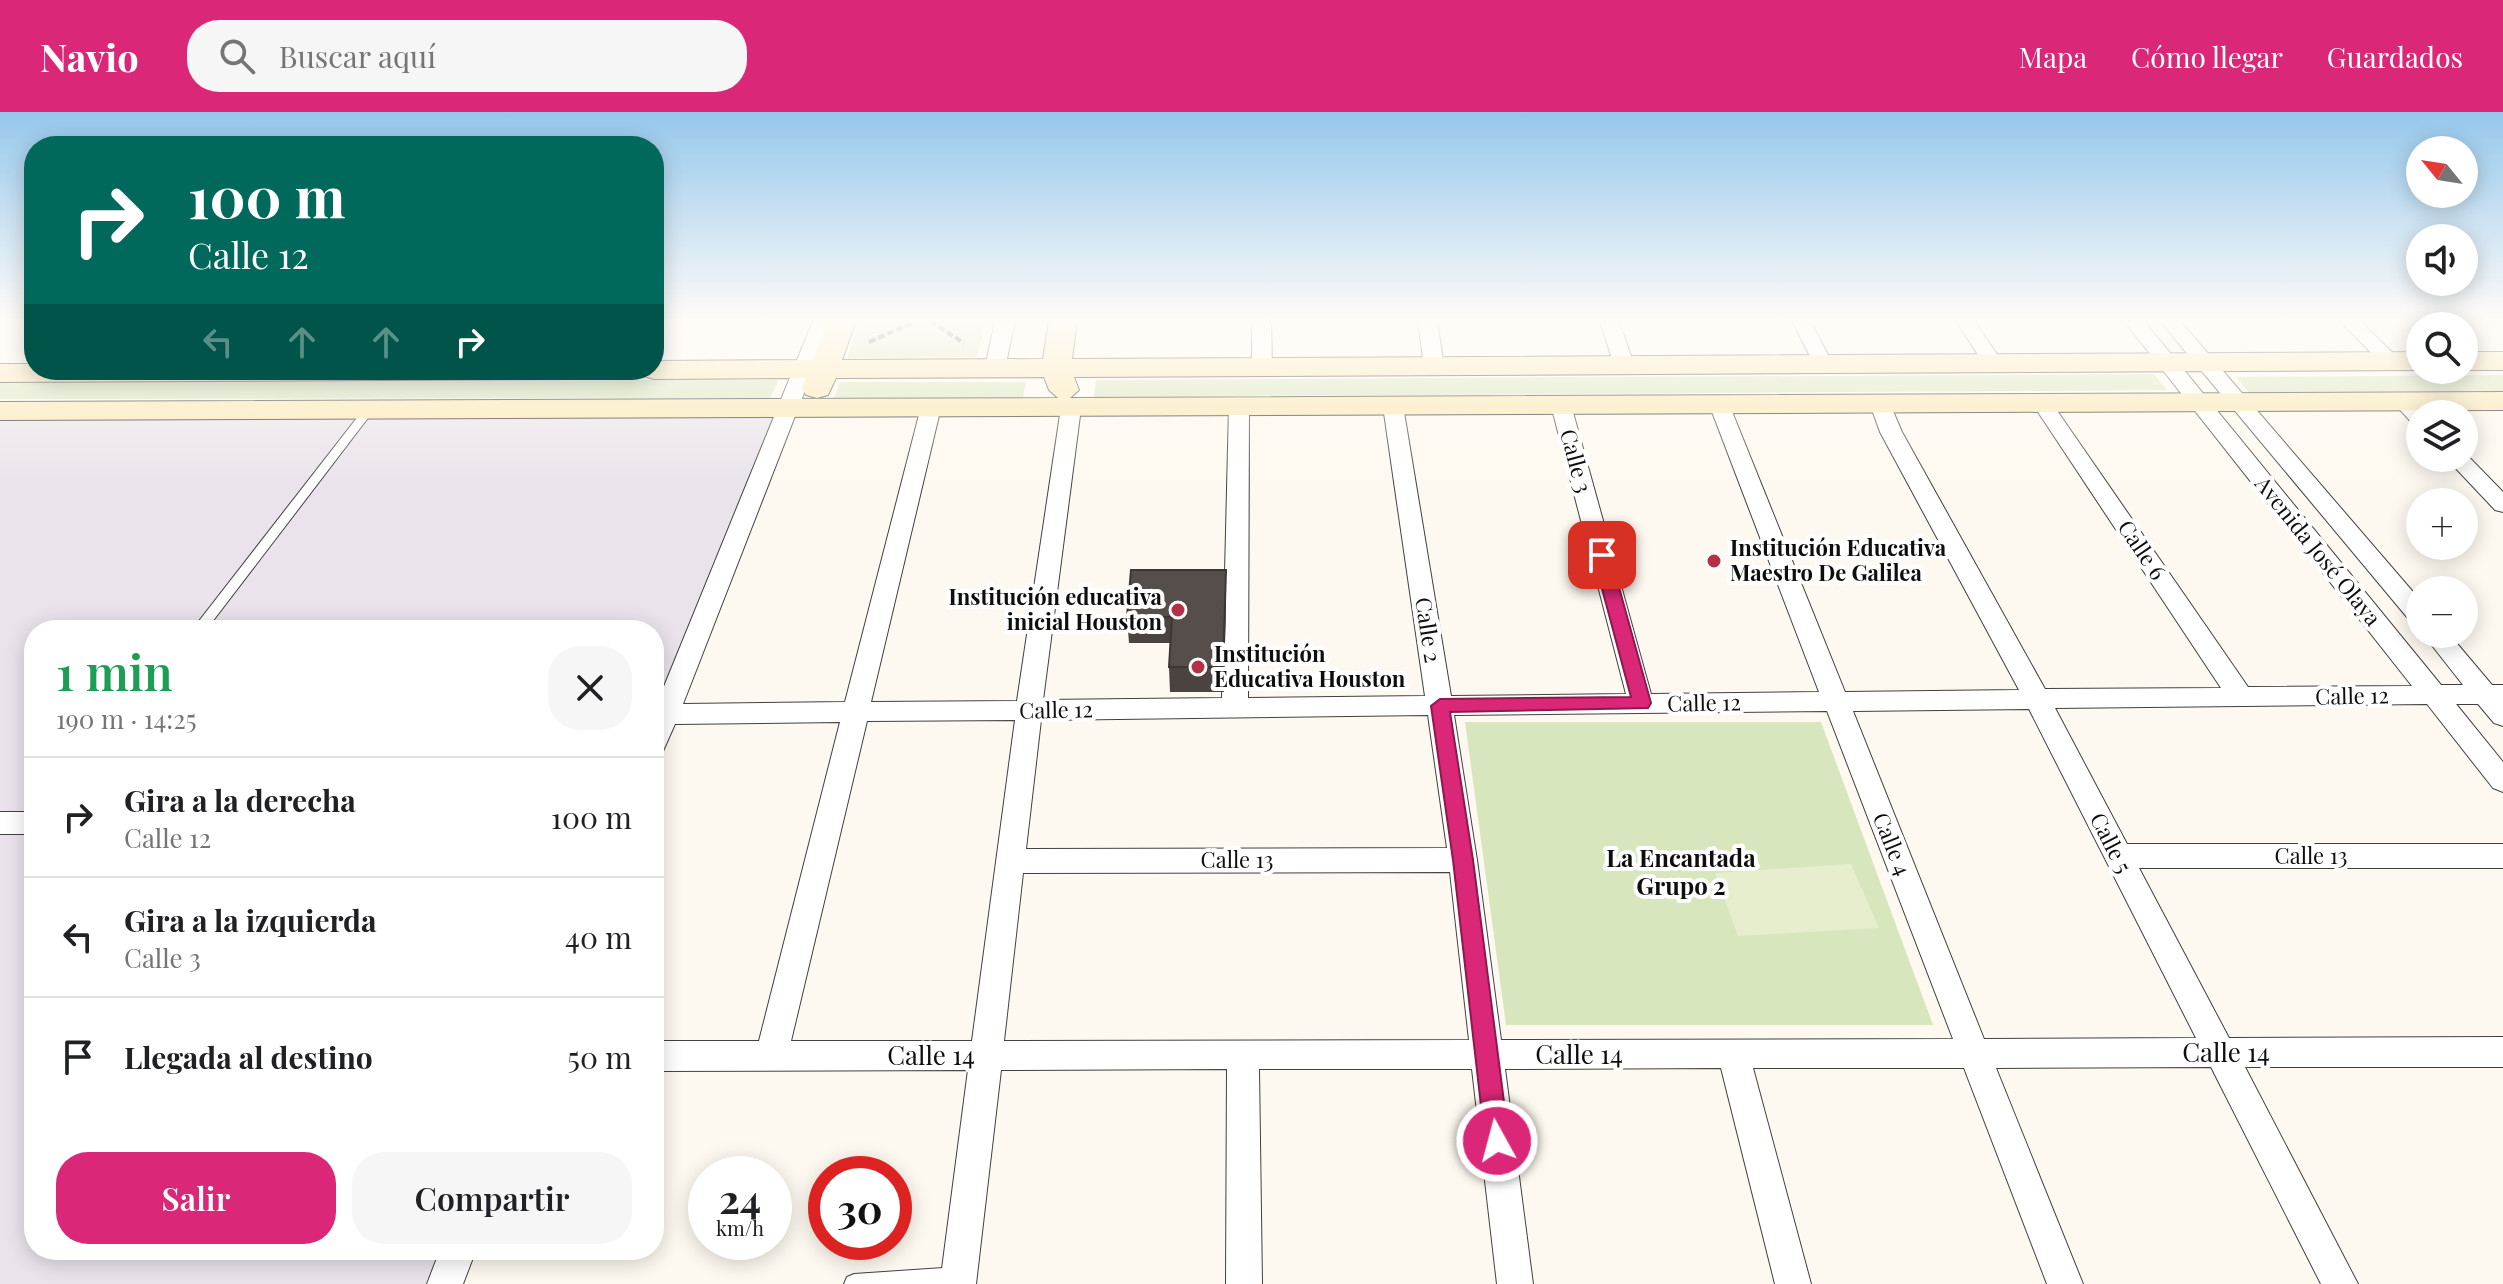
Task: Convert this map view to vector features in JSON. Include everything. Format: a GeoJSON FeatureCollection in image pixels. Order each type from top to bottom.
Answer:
{"type":"FeatureCollection","features":[{"type":"Feature","properties":{"kind":"street"},"geometry":{"type":"LineString","coordinates":[[664,719],[811,376]]}},
{"type":"Feature","properties":{"kind":"street"},"geometry":{"type":"LineString","coordinates":[[959,1280],[1029,710],[1071,408],[1059,376]]}},
{"type":"Feature","properties":{"kind":"street","name":"Avenida José Olaya"},"geometry":{"type":"LineString","coordinates":[[2177,376],[2503,781]]}},
{"type":"Feature","properties":{"kind":"street","name":"Avenida José Olaya"},"geometry":{"type":"LineString","coordinates":[[2218,376],[2406,599]]}},
{"type":"Feature","properties":{"kind":"street"},"geometry":{"type":"LineString","coordinates":[[2478,403],[2503,401]]}},
{"type":"Feature","properties":{"kind":"street"},"geometry":{"type":"LineString","coordinates":[[0,411],[367,412],[2197,402],[2406,410]]}},
{"type":"Feature","properties":{"kind":"street","name":"Calle 6"},"geometry":{"type":"LineString","coordinates":[[2042,403],[2241,697]]}},
{"type":"Feature","properties":{"kind":"street","name":"Calle 4"},"geometry":{"type":"LineString","coordinates":[[1719,404],[2065,1284]]}},
{"type":"Feature","properties":{"kind":"street","name":"Calle 5"},"geometry":{"type":"LineString","coordinates":[[1880,404],[1891,432],[2037,699],[2340,1284]]}},
{"type":"Feature","properties":{"kind":"street","name":"Calle 3"},"geometry":{"type":"LineString","coordinates":[[1561,405],[1641,703]]}},
{"type":"Feature","properties":{"kind":"street"},"geometry":{"type":"LineString","coordinates":[[1235,708],[1239,406]]}},
{"type":"Feature","properties":{"kind":"street","name":"Calle 2"},"geometry":{"type":"LineString","coordinates":[[1393,406],[1463,860],[1515,1284]]}},
{"type":"Feature","properties":{"kind":"street"},"geometry":{"type":"LineString","coordinates":[[771,1056],[931,407]]}},
{"type":"Feature","properties":{"kind":"street"},"geometry":{"type":"LineString","coordinates":[[2471,472],[2503,505]]}},
{"type":"Feature","properties":{"kind":"street"},"geometry":{"type":"LineString","coordinates":[[2449,648],[2494,694],[2503,716]]}},
{"type":"Feature","properties":{"kind":"street","name":"Calle 12"},"geometry":{"type":"LineString","coordinates":[[666,714],[2494,694]]}},
{"type":"Feature","properties":{"kind":"street"},"geometry":{"type":"LineString","coordinates":[[0,823],[24,823]]}},
{"type":"Feature","properties":{"kind":"street","name":"Calle 13"},"geometry":{"type":"LineString","coordinates":[[2118,856],[2503,856]]}},
{"type":"Feature","properties":{"kind":"street","name":"Calle 13"},"geometry":{"type":"LineString","coordinates":[[1010,861],[1463,860]]}},
{"type":"Feature","properties":{"kind":"street","name":"Calle 14"},"geometry":{"type":"LineString","coordinates":[[664,1056],[2503,1052]]}},
{"type":"Feature","properties":{"kind":"street"},"geometry":{"type":"LineString","coordinates":[[1733,1054],[1793,1284]]}},
{"type":"Feature","properties":{"kind":"street"},"geometry":{"type":"LineString","coordinates":[[1243,1056],[1244,1284]]}},
{"type":"Feature","properties":{"kind":"street"},"geometry":{"type":"LineString","coordinates":[[445,1284],[454,1260]]}},
{"type":"Feature","properties":{"kind":"lane"},"geometry":{"type":"LineString","coordinates":[[207,620],[367,412]]}},
{"type":"Feature","properties":{"kind":"lane"},"geometry":{"type":"LineString","coordinates":[[854,1284],[959,1280]]}},
{"type":"Feature","properties":{"kind":"shaded area"},"geometry":{"type":"Polygon","coordinates":[[[787,414],[664,736],[664,620],[24,620],[24,1260],[463,1260],[454,1284],[0,1284],[0,418],[787,414]]]}},
{"type":"Feature","properties":{"kind":"green space"},"geometry":{"type":"Polygon","coordinates":[[[2155,376],[2167,390],[1094,397],[1096,380],[2155,376]]]}},
{"type":"Feature","properties":{"kind":"green space"},"geometry":{"type":"Polygon","coordinates":[[[2406,376],[2406,384],[2478,384],[2478,376],[2503,376],[2503,391],[2249,393],[2236,377],[2406,376]]]}},
{"type":"Feature","properties":{"kind":"green space"},"geometry":{"type":"Polygon","coordinates":[[[778,380],[770,398],[0,399],[0,381],[778,380]]]}},
{"type":"Feature","properties":{"kind":"green space"},"geometry":{"type":"Polygon","coordinates":[[[840,382],[1026,382],[1023,398],[834,398],[840,382]]]}},
{"type":"Feature","properties":{"kind":"green space"},"geometry":{"type":"Polygon","coordinates":[[[1465,722],[1821,722],[1933,1025],[1506,1025],[1465,722]]]}},
{"type":"Feature","properties":{"kind":"green space"},"geometry":{"type":"Polygon","coordinates":[[[1851,864],[1879,928],[1738,936],[1715,873],[1851,864]]]}},
{"type":"Feature","properties":{"kind":"building","name":"Institución Educativa Houston"},"geometry":{"type":"Polygon","coordinates":[[[1131,570],[1226,570],[1223,667],[1169,667],[1172,617],[1127,617],[1131,570]]]}},
{"type":"Feature","properties":{"kind":"place","name":"Institución Educativa Maestro De Galilea"},"geometry":{"type":"Point","coordinates":[1714,561]}},
{"type":"Feature","properties":{"kind":"place","name":"Institución educativa inicial Houston"},"geometry":{"type":"Point","coordinates":[1178,610]}},
{"type":"Feature","properties":{"kind":"place","name":"Institución Educativa Houston"},"geometry":{"type":"Point","coordinates":[1198,667]}},
{"type":"Feature","properties":{"kind":"district","name":"La Encantada Grupo 2"},"geometry":{"type":"Point","coordinates":[1681,873]}},
{"type":"Feature","properties":{"kind":"route"},"geometry":{"type":"LineString","coordinates":[[1497,1141],[1463,860],[1440,706],[1641,703],[1602,555]]}}]}
